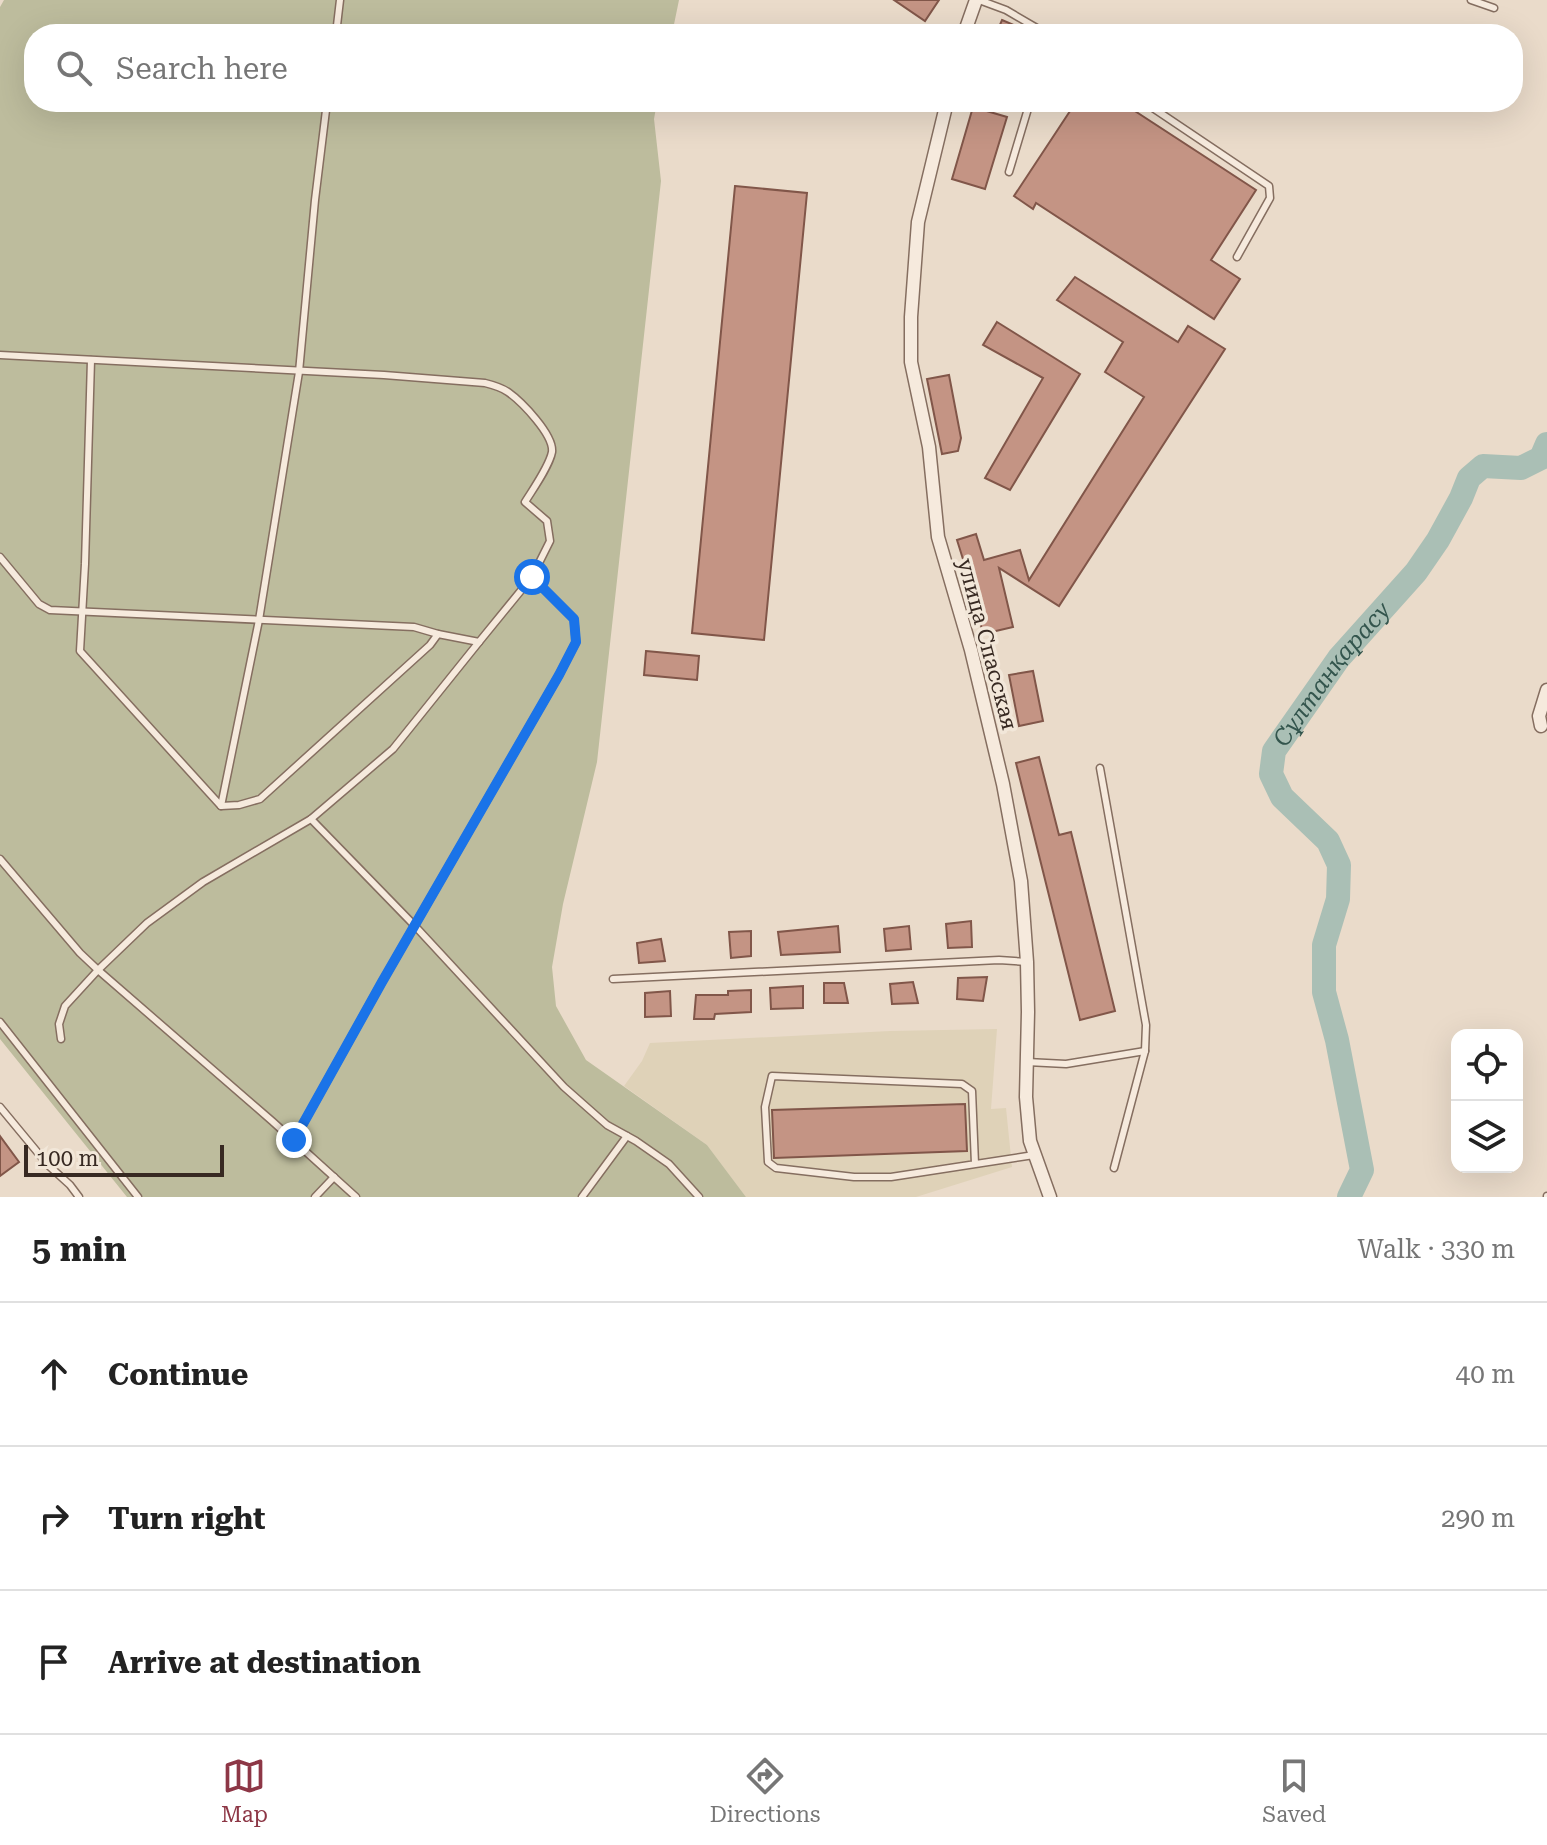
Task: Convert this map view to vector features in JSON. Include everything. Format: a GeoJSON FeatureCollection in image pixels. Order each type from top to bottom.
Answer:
{"type":"FeatureCollection","features":[{"type":"Feature","properties":{"kind":"street"},"geometry":{"type":"LineString","coordinates":[[968,24],[977,0]]}},
{"type":"Feature","properties":{"kind":"street","name":"улица Спасская"},"geometry":{"type":"LineString","coordinates":[[945,112],[918,222],[911,362],[929,447],[938,537],[971,650],[1003,784],[1021,881],[1027,962],[1030,1141],[1050,1197]]}},
{"type":"Feature","properties":{"kind":"street"},"geometry":{"type":"LineString","coordinates":[[1541,726],[1539,716],[1547,690]]}},
{"type":"Feature","properties":{"kind":"lane"},"geometry":{"type":"LineString","coordinates":[[337,24],[340,0]]}},
{"type":"Feature","properties":{"kind":"lane"},"geometry":{"type":"LineString","coordinates":[[977,0],[1006,10],[1030,24]]}},
{"type":"Feature","properties":{"kind":"lane"},"geometry":{"type":"LineString","coordinates":[[1471,0],[1494,8]]}},
{"type":"Feature","properties":{"kind":"lane"},"geometry":{"type":"LineString","coordinates":[[221,806],[259,620],[299,372],[326,112]]}},
{"type":"Feature","properties":{"kind":"lane"},"geometry":{"type":"LineString","coordinates":[[1009,172],[1027,112]]}},
{"type":"Feature","properties":{"kind":"lane"},"geometry":{"type":"LineString","coordinates":[[1159,112],[1269,186],[1270,198],[1237,257]]}},
{"type":"Feature","properties":{"kind":"lane"},"geometry":{"type":"LineString","coordinates":[[0,355],[485,383],[511,394],[549,436],[553,449],[550,460],[525,502],[547,521],[550,541],[532,577],[393,749],[311,819],[203,882],[147,923],[65,1006],[59,1024],[61,1039]]}},
{"type":"Feature","properties":{"kind":"lane"},"geometry":{"type":"LineString","coordinates":[[91,360],[80,651],[221,806]]}},
{"type":"Feature","properties":{"kind":"lane"},"geometry":{"type":"LineString","coordinates":[[0,557],[39,604],[50,610],[414,627],[479,642]]}},
{"type":"Feature","properties":{"kind":"lane"},"geometry":{"type":"LineString","coordinates":[[294,1140],[576,642],[574,619],[532,577]]}},
{"type":"Feature","properties":{"kind":"lane"},"geometry":{"type":"LineString","coordinates":[[221,806],[260,799],[430,645],[438,634]]}},
{"type":"Feature","properties":{"kind":"lane"},"geometry":{"type":"LineString","coordinates":[[1100,768],[1146,1025],[1145,1051],[1114,1168]]}},
{"type":"Feature","properties":{"kind":"lane"},"geometry":{"type":"LineString","coordinates":[[311,819],[564,1087],[607,1125],[669,1164],[699,1197]]}},
{"type":"Feature","properties":{"kind":"lane"},"geometry":{"type":"LineString","coordinates":[[0,859],[80,953],[356,1197]]}},
{"type":"Feature","properties":{"kind":"lane"},"geometry":{"type":"LineString","coordinates":[[613,979],[999,960],[1027,962]]}},
{"type":"Feature","properties":{"kind":"lane"},"geometry":{"type":"LineString","coordinates":[[0,1022],[138,1197]]}},
{"type":"Feature","properties":{"kind":"lane"},"geometry":{"type":"LineString","coordinates":[[1027,1062],[1066,1064],[1145,1051]]}},
{"type":"Feature","properties":{"kind":"lane"},"geometry":{"type":"LineString","coordinates":[[975,1164],[972,1091],[962,1084],[772,1076],[765,1107],[768,1162],[776,1168],[854,1177],[891,1177],[975,1164],[1035,1154]]}},
{"type":"Feature","properties":{"kind":"lane"},"geometry":{"type":"LineString","coordinates":[[0,1107],[79,1197]]}},
{"type":"Feature","properties":{"kind":"lane"},"geometry":{"type":"LineString","coordinates":[[582,1197],[627,1136]]}},
{"type":"Feature","properties":{"kind":"lane"},"geometry":{"type":"LineString","coordinates":[[315,1197],[334,1177]]}},
{"type":"Feature","properties":{"kind":"shaded area"},"geometry":{"type":"Polygon","coordinates":[[[997,1029],[991,1109],[1006,1108],[1012,1167],[916,1197],[746,1197],[707,1145],[624,1086],[642,1061],[650,1043],[997,1029]]]}},
{"type":"Feature","properties":{"kind":"green space"},"geometry":{"type":"Polygon","coordinates":[[[4,0],[679,0],[674,24],[24,24],[24,112],[655,112],[661,181],[597,762],[563,904],[552,967],[556,1006],[586,1060],[707,1145],[746,1197],[127,1197],[0,1039],[0,7],[4,0]]]}},
{"type":"Feature","properties":{"kind":"building"},"geometry":{"type":"Polygon","coordinates":[[[894,0],[939,0],[925,21],[894,0]]]}},
{"type":"Feature","properties":{"kind":"building"},"geometry":{"type":"Polygon","coordinates":[[[972,112],[990,112],[1007,117],[985,189],[952,179],[972,112]]]}},
{"type":"Feature","properties":{"kind":"building"},"geometry":{"type":"Polygon","coordinates":[[[1069,112],[1136,112],[1256,190],[1211,260],[1240,279],[1214,319],[1036,203],[1033,209],[1014,196],[1069,112]]]}},
{"type":"Feature","properties":{"kind":"building"},"geometry":{"type":"Polygon","coordinates":[[[735,186],[807,193],[764,640],[692,633],[735,186]]]}},
{"type":"Feature","properties":{"kind":"building"},"geometry":{"type":"Polygon","coordinates":[[[1075,277],[1178,342],[1188,326],[1225,349],[1059,606],[999,568],[1013,627],[983,634],[957,540],[976,534],[984,560],[1020,550],[1029,580],[1144,397],[1105,372],[1123,342],[1057,300],[1075,277]]]}},
{"type":"Feature","properties":{"kind":"building"},"geometry":{"type":"Polygon","coordinates":[[[997,322],[1080,374],[1010,490],[985,478],[1043,378],[983,345],[997,322]]]}},
{"type":"Feature","properties":{"kind":"building"},"geometry":{"type":"Polygon","coordinates":[[[949,375],[961,438],[958,451],[942,454],[927,379],[949,375]]]}},
{"type":"Feature","properties":{"kind":"building"},"geometry":{"type":"Polygon","coordinates":[[[646,651],[699,656],[697,680],[644,675],[646,651]]]}},
{"type":"Feature","properties":{"kind":"building"},"geometry":{"type":"Polygon","coordinates":[[[1033,671],[1043,721],[1019,726],[1009,675],[1033,671]]]}},
{"type":"Feature","properties":{"kind":"building"},"geometry":{"type":"Polygon","coordinates":[[[1039,757],[1059,835],[1071,832],[1115,1011],[1080,1020],[1016,763],[1039,757]]]}},
{"type":"Feature","properties":{"kind":"building"},"geometry":{"type":"Polygon","coordinates":[[[971,921],[972,947],[948,948],[946,924],[971,921]]]}},
{"type":"Feature","properties":{"kind":"building"},"geometry":{"type":"Polygon","coordinates":[[[838,926],[840,952],[781,955],[778,932],[838,926]]]}},
{"type":"Feature","properties":{"kind":"building"},"geometry":{"type":"Polygon","coordinates":[[[909,926],[911,949],[886,951],[884,929],[909,926]]]}},
{"type":"Feature","properties":{"kind":"building"},"geometry":{"type":"Polygon","coordinates":[[[751,931],[751,956],[731,958],[729,932],[751,931]]]}},
{"type":"Feature","properties":{"kind":"building"},"geometry":{"type":"Polygon","coordinates":[[[661,939],[665,961],[639,963],[637,943],[661,939]]]}},
{"type":"Feature","properties":{"kind":"building"},"geometry":{"type":"Polygon","coordinates":[[[987,977],[983,1001],[957,999],[958,978],[987,977]]]}},
{"type":"Feature","properties":{"kind":"building"},"geometry":{"type":"Polygon","coordinates":[[[913,982],[918,1003],[892,1004],[890,984],[913,982]]]}},
{"type":"Feature","properties":{"kind":"building"},"geometry":{"type":"Polygon","coordinates":[[[824,983],[844,983],[848,1003],[824,1003],[824,983]]]}},
{"type":"Feature","properties":{"kind":"building"},"geometry":{"type":"Polygon","coordinates":[[[803,986],[803,1008],[771,1009],[770,988],[803,986]]]}},
{"type":"Feature","properties":{"kind":"building"},"geometry":{"type":"Polygon","coordinates":[[[751,990],[751,1012],[715,1014],[714,1019],[694,1019],[696,995],[728,995],[728,991],[751,990]]]}},
{"type":"Feature","properties":{"kind":"building"},"geometry":{"type":"Polygon","coordinates":[[[670,991],[671,1016],[645,1017],[645,993],[670,991]]]}},
{"type":"Feature","properties":{"kind":"building"},"geometry":{"type":"Polygon","coordinates":[[[965,1104],[967,1151],[774,1158],[772,1110],[965,1104]]]}},
{"type":"Feature","properties":{"kind":"building"},"geometry":{"type":"Polygon","coordinates":[[[0,1136],[19,1162],[0,1176],[0,1136]]]}},
{"type":"Feature","properties":{"kind":"waterway","name":"Сұлтанқарасу"},"geometry":{"type":"LineString","coordinates":[[1349,1197],[1362,1170],[1337,1040],[1324,992],[1324,945],[1338,899],[1339,865],[1328,841],[1282,797],[1271,774],[1274,751],[1339,658],[1416,572],[1438,540],[1469,478],[1483,466],[1521,468],[1541,458],[1547,444]]}},
{"type":"Feature","properties":{"kind":"route"},"geometry":{"type":"LineString","coordinates":[[294,1140],[576,642],[574,619],[532,577]]}}]}
